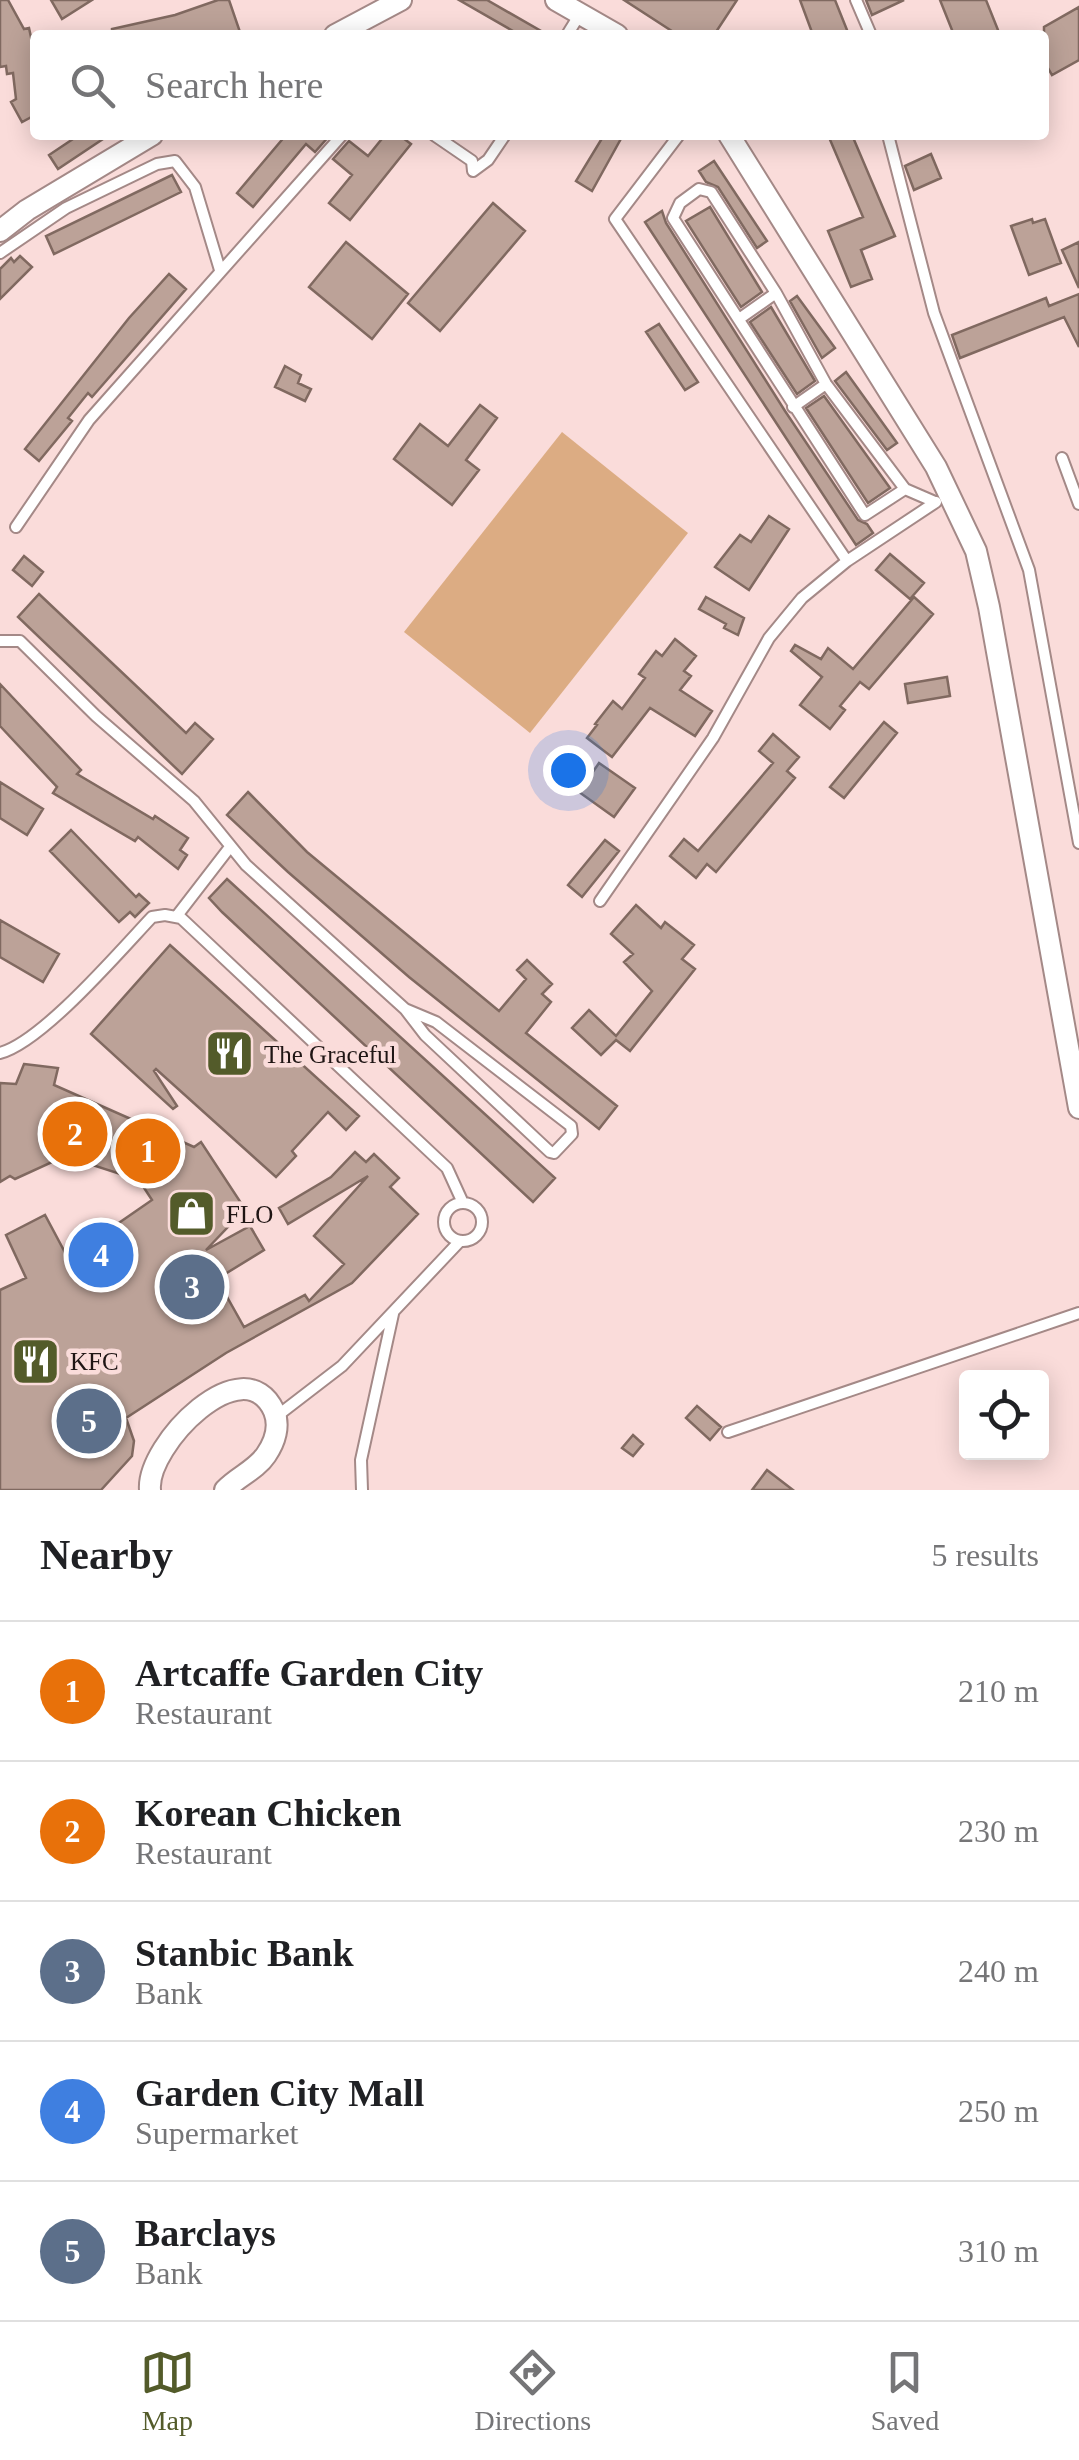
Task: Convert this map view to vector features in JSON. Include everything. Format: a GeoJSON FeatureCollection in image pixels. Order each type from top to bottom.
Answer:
{"type":"FeatureCollection","features":[{"type":"Feature","properties":{"kind":"street"},"geometry":{"type":"LineString","coordinates":[[344,30],[400,0]]}},
{"type":"Feature","properties":{"kind":"street"},"geometry":{"type":"LineString","coordinates":[[556,0],[609,30]]}},
{"type":"Feature","properties":{"kind":"street"},"geometry":{"type":"LineString","coordinates":[[1,228],[144,140]]}},
{"type":"Feature","properties":{"kind":"street"},"geometry":{"type":"LineString","coordinates":[[732,140],[936,467],[942,498],[976,550],[1079,1108]]}},
{"type":"Feature","properties":{"kind":"street"},"geometry":{"type":"LineString","coordinates":[[150,1490],[152,1468],[168,1441],[204,1404],[236,1390],[254,1392],[265,1398],[276,1416],[276,1434],[267,1454],[225,1490]]}},
{"type":"Feature","properties":{"kind":"lane"},"geometry":{"type":"LineString","coordinates":[[856,0],[869,30]]}},
{"type":"Feature","properties":{"kind":"lane"},"geometry":{"type":"LineString","coordinates":[[570,30],[580,13]]}},
{"type":"Feature","properties":{"kind":"lane"},"geometry":{"type":"LineString","coordinates":[[16,527],[90,420],[339,140]]}},
{"type":"Feature","properties":{"kind":"lane"},"geometry":{"type":"LineString","coordinates":[[441,140],[472,161],[474,170],[488,160],[501,140]]}},
{"type":"Feature","properties":{"kind":"lane"},"geometry":{"type":"LineString","coordinates":[[675,140],[615,219],[847,561]]}},
{"type":"Feature","properties":{"kind":"lane"},"geometry":{"type":"LineString","coordinates":[[889,140],[934,313],[1029,570],[1079,844]]}},
{"type":"Feature","properties":{"kind":"lane"},"geometry":{"type":"LineString","coordinates":[[0,253],[66,208],[158,164],[174,161],[195,187],[220,270]]}},
{"type":"Feature","properties":{"kind":"lane"},"geometry":{"type":"LineString","coordinates":[[905,489],[866,515],[673,218],[680,203],[699,189],[711,192],[776,294],[826,384],[905,489],[942,498]]}},
{"type":"Feature","properties":{"kind":"lane"},"geometry":{"type":"LineString","coordinates":[[738,319],[776,294]]}},
{"type":"Feature","properties":{"kind":"lane"},"geometry":{"type":"LineString","coordinates":[[793,407],[826,384]]}},
{"type":"Feature","properties":{"kind":"lane"},"geometry":{"type":"LineString","coordinates":[[1062,458],[1079,504]]}},
{"type":"Feature","properties":{"kind":"lane"},"geometry":{"type":"LineString","coordinates":[[600,901],[713,738],[769,638],[802,598],[847,561],[942,498]]}},
{"type":"Feature","properties":{"kind":"lane"},"geometry":{"type":"LineString","coordinates":[[0,640],[20,641],[96,716],[194,801],[230,847],[405,1008],[425,1035],[550,1152],[554,1153],[572,1134],[570,1126],[436,1022],[405,1008]]}},
{"type":"Feature","properties":{"kind":"lane"},"geometry":{"type":"LineString","coordinates":[[176,917],[230,847]]}},
{"type":"Feature","properties":{"kind":"lane"},"geometry":{"type":"LineString","coordinates":[[0,1054],[15,1049],[47,1024],[152,917],[176,917],[447,1168],[463,1203],[474,1207],[481,1224],[476,1235],[460,1240],[342,1366],[276,1416]]}},
{"type":"Feature","properties":{"kind":"lane"},"geometry":{"type":"LineString","coordinates":[[460,1240],[449,1235],[444,1224],[447,1211],[463,1203]]}},
{"type":"Feature","properties":{"kind":"lane"},"geometry":{"type":"LineString","coordinates":[[362,1490],[361,1460],[393,1313]]}},
{"type":"Feature","properties":{"kind":"lane"},"geometry":{"type":"LineString","coordinates":[[728,1432],[1079,1313]]}},
{"type":"Feature","properties":{"kind":"shaded area"},"geometry":{"type":"Polygon","coordinates":[[[562,432],[688,533],[530,733],[404,632],[562,432]]]}},
{"type":"Feature","properties":{"kind":"building"},"geometry":{"type":"Polygon","coordinates":[[[0,0],[8,0],[30,33],[30,118],[22,122],[11,102],[16,99],[13,73],[7,74],[6,66],[0,67],[0,0]]]}},
{"type":"Feature","properties":{"kind":"building"},"geometry":{"type":"Polygon","coordinates":[[[51,0],[92,0],[62,19],[51,0]]]}},
{"type":"Feature","properties":{"kind":"building"},"geometry":{"type":"Polygon","coordinates":[[[229,0],[239,30],[112,30],[229,0]]]}},
{"type":"Feature","properties":{"kind":"building"},"geometry":{"type":"Polygon","coordinates":[[[459,0],[487,0],[539,30],[511,30],[459,0]]]}},
{"type":"Feature","properties":{"kind":"building"},"geometry":{"type":"Polygon","coordinates":[[[624,0],[737,0],[717,30],[670,30],[624,0]]]}},
{"type":"Feature","properties":{"kind":"building"},"geometry":{"type":"Polygon","coordinates":[[[800,0],[835,0],[847,30],[811,30],[800,0]]]}},
{"type":"Feature","properties":{"kind":"building"},"geometry":{"type":"Polygon","coordinates":[[[866,0],[904,0],[872,15],[866,0]]]}},
{"type":"Feature","properties":{"kind":"building"},"geometry":{"type":"Polygon","coordinates":[[[940,0],[986,0],[998,30],[952,30],[940,0]]]}},
{"type":"Feature","properties":{"kind":"building"},"geometry":{"type":"Polygon","coordinates":[[[1079,7],[1079,60],[1052,75],[1049,30],[1044,27],[1079,7]]]}},
{"type":"Feature","properties":{"kind":"building"},"geometry":{"type":"Polygon","coordinates":[[[72,140],[102,140],[58,169],[49,155],[72,140]]]}},
{"type":"Feature","properties":{"kind":"building"},"geometry":{"type":"Polygon","coordinates":[[[282,140],[326,140],[315,152],[306,144],[253,207],[237,193],[282,140]]]}},
{"type":"Feature","properties":{"kind":"building"},"geometry":{"type":"Polygon","coordinates":[[[381,140],[406,140],[411,144],[350,220],[329,203],[352,175],[333,159],[349,141],[368,156],[381,140]]]}},
{"type":"Feature","properties":{"kind":"building"},"geometry":{"type":"Polygon","coordinates":[[[601,140],[620,140],[592,191],[576,181],[601,140]]]}},
{"type":"Feature","properties":{"kind":"building"},"geometry":{"type":"Polygon","coordinates":[[[830,140],[854,140],[895,236],[861,250],[872,279],[851,287],[828,231],[863,217],[830,140]]]}},
{"type":"Feature","properties":{"kind":"building"},"geometry":{"type":"Polygon","coordinates":[[[931,154],[941,178],[914,190],[905,166],[931,154]]]}},
{"type":"Feature","properties":{"kind":"building"},"geometry":{"type":"Polygon","coordinates":[[[714,161],[767,241],[757,248],[718,187],[706,182],[699,171],[714,161]]]}},
{"type":"Feature","properties":{"kind":"building"},"geometry":{"type":"Polygon","coordinates":[[[172,175],[181,192],[54,254],[46,236],[172,175]]]}},
{"type":"Feature","properties":{"kind":"building"},"geometry":{"type":"Polygon","coordinates":[[[493,203],[525,231],[440,331],[408,303],[493,203]]]}},
{"type":"Feature","properties":{"kind":"building"},"geometry":{"type":"Polygon","coordinates":[[[710,207],[762,292],[741,307],[686,221],[710,207]]]}},
{"type":"Feature","properties":{"kind":"building"},"geometry":{"type":"Polygon","coordinates":[[[662,211],[785,411],[858,520],[873,533],[856,545],[645,222],[662,211]]]}},
{"type":"Feature","properties":{"kind":"building"},"geometry":{"type":"Polygon","coordinates":[[[1032,219],[1033,223],[1045,219],[1061,263],[1029,275],[1011,226],[1032,219]]]}},
{"type":"Feature","properties":{"kind":"building"},"geometry":{"type":"Polygon","coordinates":[[[346,242],[408,294],[372,339],[309,287],[346,242]]]}},
{"type":"Feature","properties":{"kind":"building"},"geometry":{"type":"Polygon","coordinates":[[[1079,242],[1079,288],[1062,250],[1079,242]]]}},
{"type":"Feature","properties":{"kind":"building"},"geometry":{"type":"Polygon","coordinates":[[[20,256],[32,267],[0,299],[0,269],[11,258],[14,262],[20,256]]]}},
{"type":"Feature","properties":{"kind":"building"},"geometry":{"type":"Polygon","coordinates":[[[169,274],[186,289],[92,397],[88,393],[68,418],[72,421],[39,461],[25,449],[169,274]]]}},
{"type":"Feature","properties":{"kind":"building"},"geometry":{"type":"Polygon","coordinates":[[[1079,294],[1079,347],[1064,317],[960,358],[952,335],[1046,298],[1049,306],[1079,294]]]}},
{"type":"Feature","properties":{"kind":"building"},"geometry":{"type":"Polygon","coordinates":[[[797,296],[835,348],[822,358],[790,301],[797,296]]]}},
{"type":"Feature","properties":{"kind":"building"},"geometry":{"type":"Polygon","coordinates":[[[771,307],[815,381],[797,394],[750,322],[771,307]]]}},
{"type":"Feature","properties":{"kind":"building"},"geometry":{"type":"Polygon","coordinates":[[[659,324],[698,382],[685,390],[646,332],[659,324]]]}},
{"type":"Feature","properties":{"kind":"building"},"geometry":{"type":"Polygon","coordinates":[[[285,366],[301,375],[298,383],[311,389],[305,401],[275,387],[285,366]]]}},
{"type":"Feature","properties":{"kind":"building"},"geometry":{"type":"Polygon","coordinates":[[[846,372],[897,443],[887,450],[835,381],[846,372]]]}},
{"type":"Feature","properties":{"kind":"building"},"geometry":{"type":"Polygon","coordinates":[[[824,396],[890,488],[868,503],[806,408],[824,396]]]}},
{"type":"Feature","properties":{"kind":"building"},"geometry":{"type":"Polygon","coordinates":[[[480,405],[497,418],[466,460],[479,470],[452,505],[394,459],[420,424],[448,446],[480,405]]]}},
{"type":"Feature","properties":{"kind":"building"},"geometry":{"type":"Polygon","coordinates":[[[769,516],[789,529],[749,590],[715,567],[740,535],[751,542],[769,516]]]}},
{"type":"Feature","properties":{"kind":"building"},"geometry":{"type":"Polygon","coordinates":[[[890,554],[924,583],[910,599],[876,570],[890,554]]]}},
{"type":"Feature","properties":{"kind":"building"},"geometry":{"type":"Polygon","coordinates":[[[24,556],[43,572],[32,586],[13,570],[24,556]]]}},
{"type":"Feature","properties":{"kind":"building"},"geometry":{"type":"Polygon","coordinates":[[[39,594],[186,733],[195,723],[213,739],[182,774],[18,617],[39,594]]]}},
{"type":"Feature","properties":{"kind":"building"},"geometry":{"type":"Polygon","coordinates":[[[706,597],[744,618],[738,635],[699,609],[706,597]]]}},
{"type":"Feature","properties":{"kind":"building"},"geometry":{"type":"Polygon","coordinates":[[[914,597],[933,614],[869,689],[860,682],[840,706],[845,710],[830,729],[800,705],[822,677],[791,651],[795,645],[821,659],[828,648],[853,669],[914,597]]]}},
{"type":"Feature","properties":{"kind":"building"},"geometry":{"type":"Polygon","coordinates":[[[675,639],[696,656],[684,671],[691,676],[680,690],[712,711],[695,736],[650,708],[612,757],[587,738],[613,701],[622,709],[645,678],[639,674],[656,651],[662,656],[675,639]]]}},
{"type":"Feature","properties":{"kind":"building"},"geometry":{"type":"Polygon","coordinates":[[[947,677],[950,696],[908,703],[905,684],[947,677]]]}},
{"type":"Feature","properties":{"kind":"building"},"geometry":{"type":"Polygon","coordinates":[[[0,684],[81,770],[77,774],[188,838],[180,850],[187,855],[178,869],[138,837],[135,841],[53,793],[57,787],[0,726],[0,684]]]}},
{"type":"Feature","properties":{"kind":"building"},"geometry":{"type":"Polygon","coordinates":[[[884,722],[897,733],[844,798],[830,787],[884,722]]]}},
{"type":"Feature","properties":{"kind":"building"},"geometry":{"type":"Polygon","coordinates":[[[773,734],[799,757],[787,771],[795,778],[716,872],[707,864],[696,878],[670,856],[684,839],[698,851],[773,763],[759,751],[773,734]]]}},
{"type":"Feature","properties":{"kind":"building"},"geometry":{"type":"Polygon","coordinates":[[[599,763],[635,788],[614,817],[579,792],[599,763]]]}},
{"type":"Feature","properties":{"kind":"building"},"geometry":{"type":"Polygon","coordinates":[[[0,782],[43,809],[27,835],[0,818],[0,782]]]}},
{"type":"Feature","properties":{"kind":"building"},"geometry":{"type":"Polygon","coordinates":[[[248,792],[307,852],[499,1011],[526,979],[517,970],[527,960],[552,984],[542,994],[551,1002],[526,1033],[617,1106],[599,1129],[409,977],[227,815],[248,792]]]}},
{"type":"Feature","properties":{"kind":"building"},"geometry":{"type":"Polygon","coordinates":[[[71,830],[136,897],[139,894],[149,903],[135,917],[130,912],[119,922],[50,851],[71,830]]]}},
{"type":"Feature","properties":{"kind":"building"},"geometry":{"type":"Polygon","coordinates":[[[605,840],[619,851],[582,897],[568,885],[605,840]]]}},
{"type":"Feature","properties":{"kind":"building"},"geometry":{"type":"Polygon","coordinates":[[[227,879],[555,1178],[533,1202],[222,912],[209,898],[227,879]]]}},
{"type":"Feature","properties":{"kind":"building"},"geometry":{"type":"Polygon","coordinates":[[[636,905],[661,928],[665,922],[694,945],[682,959],[695,969],[630,1051],[616,1040],[601,1055],[572,1028],[589,1010],[616,1036],[652,991],[624,962],[633,954],[611,934],[636,905]]]}},
{"type":"Feature","properties":{"kind":"building"},"geometry":{"type":"Polygon","coordinates":[[[0,920],[59,954],[43,982],[0,957],[0,920]]]}},
{"type":"Feature","properties":{"kind":"building"},"geometry":{"type":"Polygon","coordinates":[[[170,945],[359,1116],[346,1130],[328,1112],[292,1151],[296,1156],[276,1177],[156,1069],[177,1106],[173,1109],[91,1034],[170,945]]]}},
{"type":"Feature","properties":{"kind":"building"},"geometry":{"type":"Polygon","coordinates":[[[24,1064],[58,1068],[54,1085],[194,1147],[201,1142],[245,1209],[206,1250],[250,1226],[264,1250],[217,1279],[244,1327],[305,1295],[309,1301],[344,1264],[314,1236],[368,1176],[288,1224],[279,1208],[331,1177],[355,1152],[366,1162],[374,1154],[399,1178],[390,1187],[418,1214],[352,1283],[226,1353],[126,1418],[134,1441],[132,1456],[101,1490],[0,1490],[0,1290],[26,1278],[6,1235],[45,1215],[68,1258],[102,1240],[100,1236],[152,1200],[139,1180],[65,1156],[0,1182],[0,1083],[16,1084],[24,1064]]]}},
{"type":"Feature","properties":{"kind":"building"},"geometry":{"type":"Polygon","coordinates":[[[697,1406],[721,1427],[710,1440],[686,1418],[697,1406]]]}},
{"type":"Feature","properties":{"kind":"building"},"geometry":{"type":"Polygon","coordinates":[[[633,1435],[643,1444],[633,1456],[622,1448],[633,1435]]]}},
{"type":"Feature","properties":{"kind":"building"},"geometry":{"type":"Polygon","coordinates":[[[767,1470],[793,1490],[752,1490],[767,1470]]]}},
{"type":"Feature","properties":{"kind":"place","name":"The Graceful"},"geometry":{"type":"Point","coordinates":[229,1054]}},
{"type":"Feature","properties":{"kind":"place","name":"Korean Chicken"},"geometry":{"type":"Point","coordinates":[75,1134]}},
{"type":"Feature","properties":{"kind":"place","name":"Artcaffe Garden City"},"geometry":{"type":"Point","coordinates":[148,1151]}},
{"type":"Feature","properties":{"kind":"place","name":"FLO"},"geometry":{"type":"Point","coordinates":[191,1214]}},
{"type":"Feature","properties":{"kind":"place","name":"Garden City Mall"},"geometry":{"type":"Point","coordinates":[101,1255]}},
{"type":"Feature","properties":{"kind":"place","name":"Stanbic Bank"},"geometry":{"type":"Point","coordinates":[192,1287]}},
{"type":"Feature","properties":{"kind":"place","name":"KFC"},"geometry":{"type":"Point","coordinates":[35,1361]}},
{"type":"Feature","properties":{"kind":"place","name":"Barclays"},"geometry":{"type":"Point","coordinates":[89,1421]}}]}
